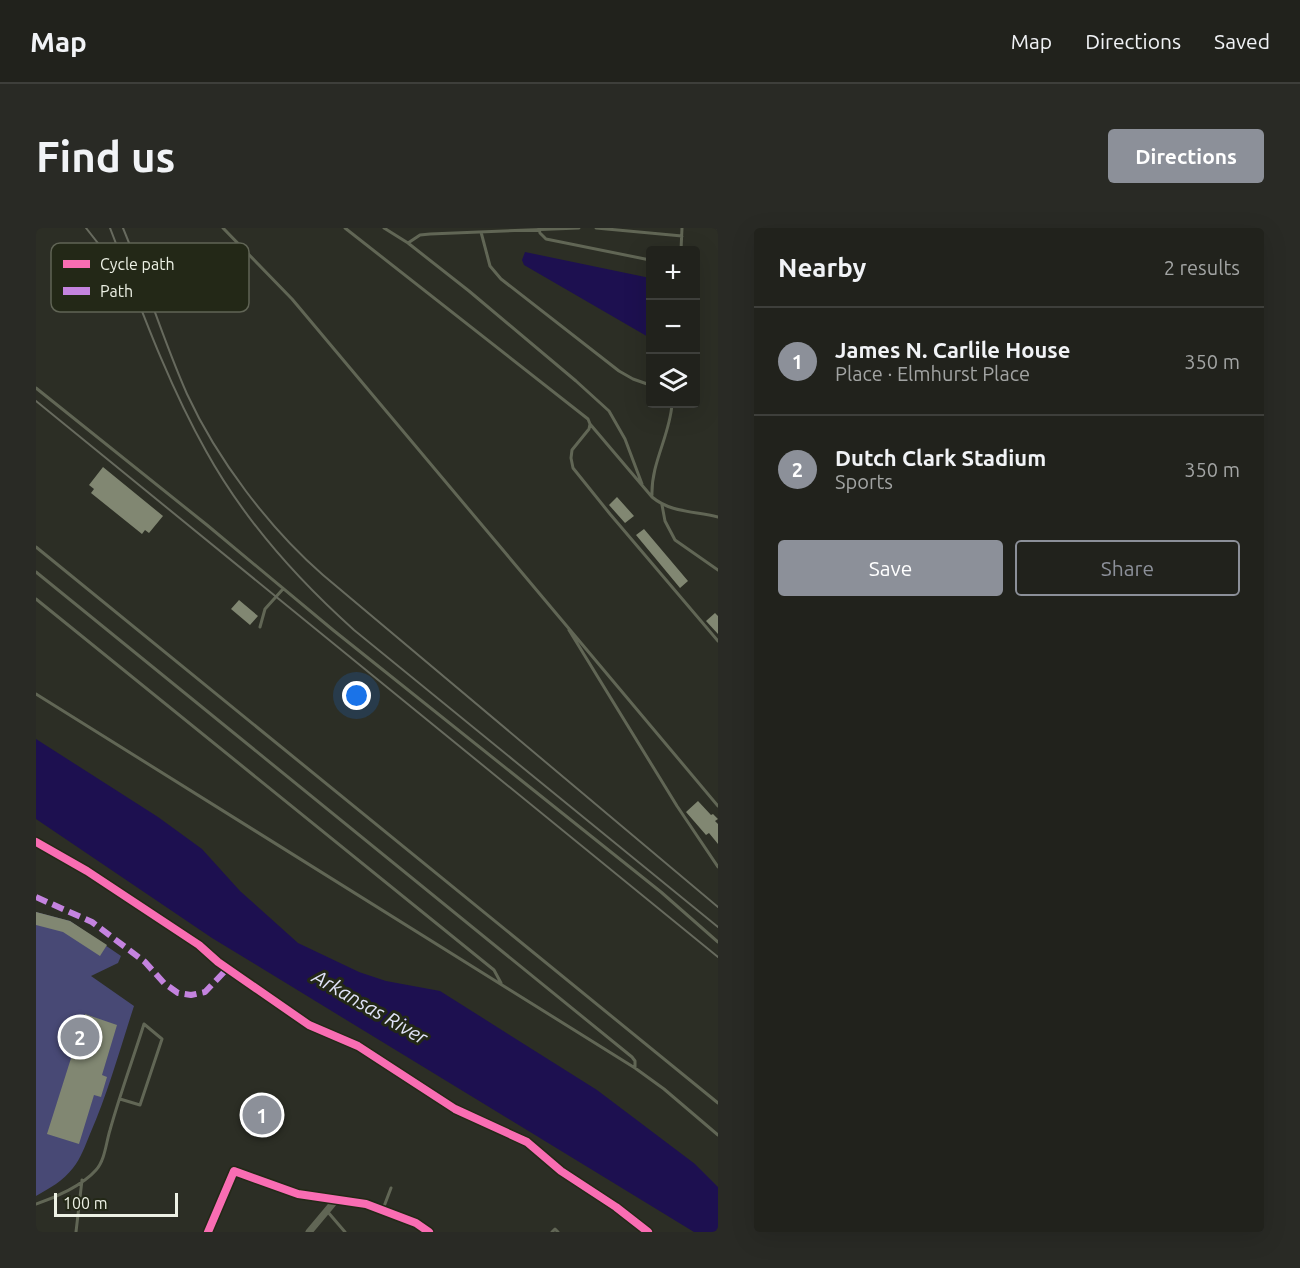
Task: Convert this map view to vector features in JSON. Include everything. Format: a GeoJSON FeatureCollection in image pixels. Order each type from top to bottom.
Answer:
{"type":"FeatureCollection","features":[{"type":"Feature","properties":{"kind":"street"},"geometry":{"type":"LineString","coordinates":[[208,1232],[234,1171],[298,1194],[366,1204],[416,1223],[429,1232]]}},
{"type":"Feature","properties":{"kind":"street"},"geometry":{"type":"LineString","coordinates":[[309,1232],[335,1201]]}},
{"type":"Feature","properties":{"kind":"lane"},"geometry":{"type":"LineString","coordinates":[[223,228],[238,243]]}},
{"type":"Feature","properties":{"kind":"lane"},"geometry":{"type":"LineString","coordinates":[[345,228],[588,419],[652,496],[662,504],[680,511],[718,517]]}},
{"type":"Feature","properties":{"kind":"lane"},"geometry":{"type":"LineString","coordinates":[[384,228],[408,243],[576,381],[609,411],[625,439],[642,484]]}},
{"type":"Feature","properties":{"kind":"lane"},"geometry":{"type":"LineString","coordinates":[[408,243],[420,235],[430,234],[579,228]]}},
{"type":"Feature","properties":{"kind":"lane"},"geometry":{"type":"LineString","coordinates":[[596,228],[682,236]]}},
{"type":"Feature","properties":{"kind":"lane"},"geometry":{"type":"LineString","coordinates":[[681,246],[682,228]]}},
{"type":"Feature","properties":{"kind":"lane"},"geometry":{"type":"LineString","coordinates":[[539,229],[546,239],[646,259]]}},
{"type":"Feature","properties":{"kind":"lane"},"geometry":{"type":"LineString","coordinates":[[482,232],[490,266],[501,279],[619,370],[633,379],[646,383]]}},
{"type":"Feature","properties":{"kind":"lane"},"geometry":{"type":"LineString","coordinates":[[249,255],[292,299],[718,806]]}},
{"type":"Feature","properties":{"kind":"lane"},"geometry":{"type":"LineString","coordinates":[[36,388],[662,892],[718,942]]}},
{"type":"Feature","properties":{"kind":"lane"},"geometry":{"type":"LineString","coordinates":[[652,496],[655,469],[672,408]]}},
{"type":"Feature","properties":{"kind":"lane"},"geometry":{"type":"LineString","coordinates":[[590,424],[585,435],[572,450],[573,468],[718,641]]}},
{"type":"Feature","properties":{"kind":"lane"},"geometry":{"type":"LineString","coordinates":[[662,504],[665,521],[675,540],[718,570]]}},
{"type":"Feature","properties":{"kind":"lane"},"geometry":{"type":"LineString","coordinates":[[36,547],[718,1102]]}},
{"type":"Feature","properties":{"kind":"lane"},"geometry":{"type":"LineString","coordinates":[[36,572],[632,1057],[635,1061],[635,1068]]}},
{"type":"Feature","properties":{"kind":"lane"},"geometry":{"type":"LineString","coordinates":[[260,627],[265,609],[283,589]]}},
{"type":"Feature","properties":{"kind":"lane"},"geometry":{"type":"LineString","coordinates":[[36,598],[494,970],[502,984]]}},
{"type":"Feature","properties":{"kind":"lane"},"geometry":{"type":"LineString","coordinates":[[564,622],[677,806],[718,867]]}},
{"type":"Feature","properties":{"kind":"lane"},"geometry":{"type":"LineString","coordinates":[[36,694],[635,1068],[664,1089],[718,1135]]}},
{"type":"Feature","properties":{"kind":"lane"},"geometry":{"type":"LineString","coordinates":[[36,1204],[60,1196],[97,1169],[107,1147],[120,1099],[144,1024],[162,1039],[140,1105],[120,1099]]}},
{"type":"Feature","properties":{"kind":"lane"},"geometry":{"type":"LineString","coordinates":[[76,1232],[82,1180]]}},
{"type":"Feature","properties":{"kind":"lane"},"geometry":{"type":"LineString","coordinates":[[382,1210],[391,1188]]}},
{"type":"Feature","properties":{"kind":"lane"},"geometry":{"type":"LineString","coordinates":[[327,1210],[345,1232]]}},
{"type":"Feature","properties":{"kind":"lane"},"geometry":{"type":"LineString","coordinates":[[552,1232],[555,1229],[558,1232]]}},
{"type":"Feature","properties":{"kind":"shaded area"},"geometry":{"type":"Polygon","coordinates":[[[36,912],[70,921],[121,956],[118,963],[91,976],[134,1006],[114,1071],[81,1156],[65,1177],[36,1196],[36,912]]]}},
{"type":"Feature","properties":{"kind":"water"},"geometry":{"type":"Polygon","coordinates":[[[525,252],[646,277],[646,336],[524,265],[522,260],[525,252]]]}},
{"type":"Feature","properties":{"kind":"water","name":"Arkansas River"},"geometry":{"type":"Polygon","coordinates":[[[36,739],[158,817],[202,849],[240,891],[298,943],[359,972],[386,981],[440,991],[597,1090],[695,1164],[718,1187],[718,1232],[694,1232],[212,938],[36,819],[36,739]]]}},
{"type":"Feature","properties":{"kind":"building"},"geometry":{"type":"Polygon","coordinates":[[[103,467],[163,516],[149,533],[145,530],[142,534],[91,493],[94,489],[89,485],[103,467]]]}},
{"type":"Feature","properties":{"kind":"building"},"geometry":{"type":"Polygon","coordinates":[[[617,497],[634,516],[625,523],[609,505],[617,497]]]}},
{"type":"Feature","properties":{"kind":"building"},"geometry":{"type":"Polygon","coordinates":[[[644,529],[688,581],[680,588],[636,535],[644,529]]]}},
{"type":"Feature","properties":{"kind":"building"},"geometry":{"type":"Polygon","coordinates":[[[239,600],[258,616],[250,625],[231,609],[239,600]]]}},
{"type":"Feature","properties":{"kind":"building"},"geometry":{"type":"Polygon","coordinates":[[[715,613],[718,616],[718,634],[706,621],[715,613]]]}},
{"type":"Feature","properties":{"kind":"building"},"geometry":{"type":"Polygon","coordinates":[[[698,801],[718,819],[715,821],[718,824],[718,844],[709,833],[706,835],[686,812],[698,801]]]}},
{"type":"Feature","properties":{"kind":"building"},"geometry":{"type":"Polygon","coordinates":[[[36,912],[70,921],[107,945],[100,956],[63,932],[36,925],[36,912]]]}},
{"type":"Feature","properties":{"kind":"building"},"geometry":{"type":"Polygon","coordinates":[[[85,1014],[117,1025],[102,1075],[107,1077],[101,1097],[94,1095],[79,1144],[47,1134],[85,1014]]]}},
{"type":"Feature","properties":{"kind":"building"},"geometry":{"type":"Polygon","coordinates":[[[262,1100],[274,1102],[266,1126],[252,1122],[256,1108],[259,1109],[262,1100]]]}},
{"type":"Feature","properties":{"kind":"railway"},"geometry":{"type":"LineString","coordinates":[[86,228],[98,243]]}},
{"type":"Feature","properties":{"kind":"railway"},"geometry":{"type":"LineString","coordinates":[[110,228],[116,243]]}},
{"type":"Feature","properties":{"kind":"railway"},"geometry":{"type":"LineString","coordinates":[[123,228],[129,243]]}},
{"type":"Feature","properties":{"kind":"railway"},"geometry":{"type":"LineString","coordinates":[[143,312],[178,397],[206,451],[254,524],[292,569],[354,630],[718,927]]}},
{"type":"Feature","properties":{"kind":"railway"},"geometry":{"type":"LineString","coordinates":[[155,312],[178,374],[199,419],[246,491],[283,536],[323,575],[718,907]]}},
{"type":"Feature","properties":{"kind":"railway"},"geometry":{"type":"LineString","coordinates":[[36,401],[718,957]]}},
{"type":"Feature","properties":{"kind":"marked path"},"geometry":{"type":"LineString","coordinates":[[36,897],[92,922],[145,962],[164,983],[178,993],[191,995],[205,992],[227,969]]}},
{"type":"Feature","properties":{"kind":"cycle path"},"geometry":{"type":"LineString","coordinates":[[36,842],[87,871],[199,945],[218,962],[309,1025],[358,1046],[455,1109],[527,1142],[561,1171],[616,1207],[648,1232]]}},
{"type":"Feature","properties":{"kind":"cycle path"},"geometry":{"type":"LineString","coordinates":[[208,1232],[234,1171],[298,1194],[366,1204],[416,1223],[429,1232]]}},
{"type":"Feature","properties":{"kind":"place","name":"Dutch Clark Stadium"},"geometry":{"type":"Point","coordinates":[80,1037]}},
{"type":"Feature","properties":{"kind":"place","name":"James N. Carlile House"},"geometry":{"type":"Point","coordinates":[262,1115]}}]}
